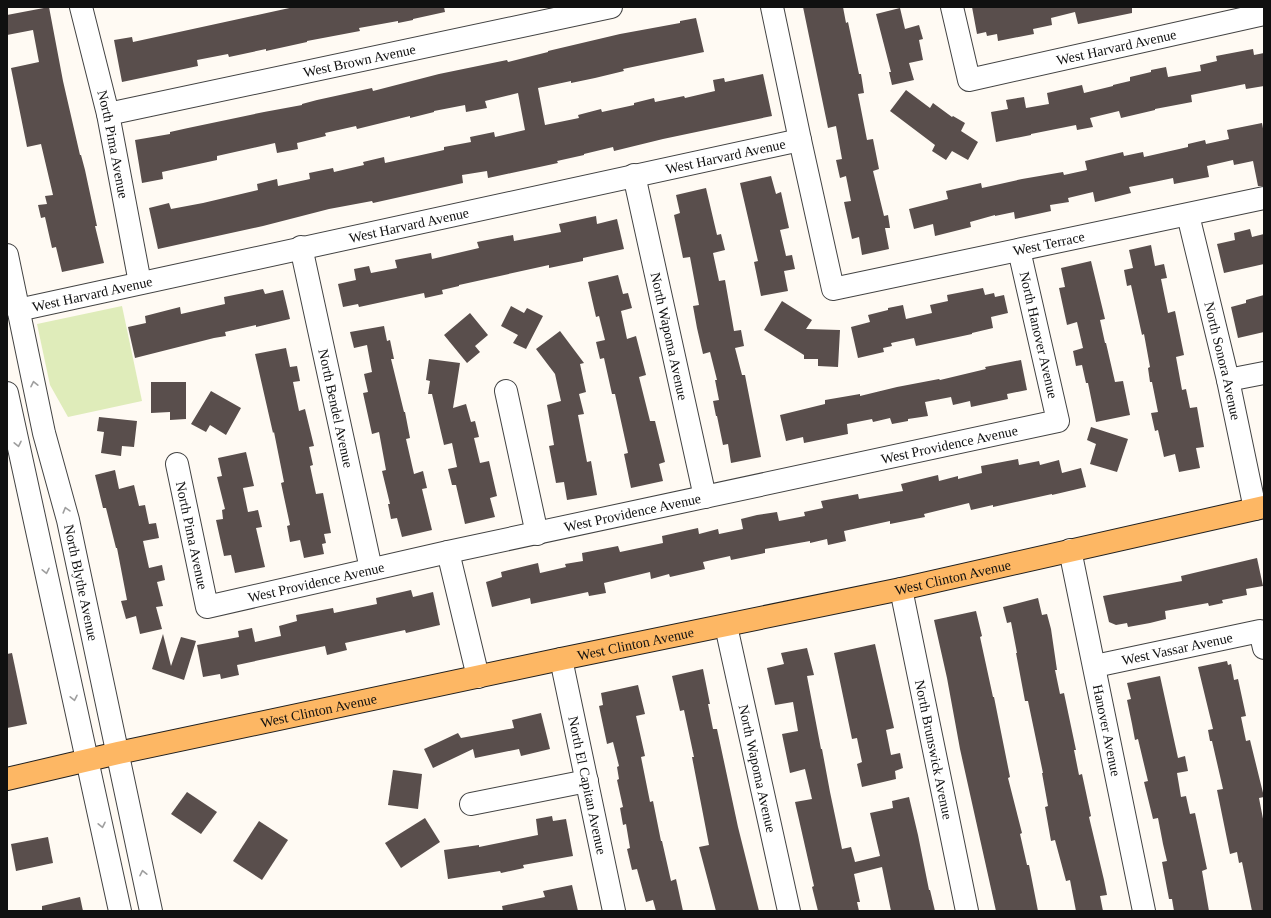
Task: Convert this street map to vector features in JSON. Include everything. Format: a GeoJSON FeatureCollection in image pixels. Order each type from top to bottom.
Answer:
{"type":"FeatureCollection","features":[{"type":"Feature","properties":{"kind":"main road","name":"West Clinton Avenue"},"geometry":{"type":"LineString","coordinates":[[7,779],[88,760],[478,678],[561,659],[901,589],[1260,508]]}},
{"type":"Feature","properties":{"kind":"street","name":"North Pima Avenue"},"geometry":{"type":"LineString","coordinates":[[81,7],[108,114],[140,283]]}},
{"type":"Feature","properties":{"kind":"street","name":"West Brown Avenue"},"geometry":{"type":"LineString","coordinates":[[108,114],[611,7]]}},
{"type":"Feature","properties":{"kind":"street"},"geometry":{"type":"LineString","coordinates":[[772,7],[800,140]]}},
{"type":"Feature","properties":{"kind":"street","name":"West Harvard Avenue"},"geometry":{"type":"LineString","coordinates":[[952,7],[969,80],[1264,14]]}},
{"type":"Feature","properties":{"kind":"street","name":"West Harvard Avenue"},"geometry":{"type":"LineString","coordinates":[[18,310],[800,140]]}},
{"type":"Feature","properties":{"kind":"street","name":"West Terrace"},"geometry":{"type":"LineString","coordinates":[[800,140],[833,289],[1264,198]]}},
{"type":"Feature","properties":{"kind":"street","name":"North Wapoma Avenue"},"geometry":{"type":"LineString","coordinates":[[634,175],[705,497]]}},
{"type":"Feature","properties":{"kind":"street","name":"North Sonora Avenue"},"geometry":{"type":"LineString","coordinates":[[1188,215],[1260,508]]}},
{"type":"Feature","properties":{"kind":"street","name":"North Bendel Avenue"},"geometry":{"type":"LineString","coordinates":[[301,248],[371,569]]}},
{"type":"Feature","properties":{"kind":"street","name":"North Hanover Avenue"},"geometry":{"type":"LineString","coordinates":[[1019,250],[1058,421]]}},
{"type":"Feature","properties":{"kind":"street","name":"North Blythe Avenue"},"geometry":{"type":"LineString","coordinates":[[7,255],[44,433],[68,520],[151,911]]}},
{"type":"Feature","properties":{"kind":"street"},"geometry":{"type":"LineString","coordinates":[[1228,380],[1264,373]]}},
{"type":"Feature","properties":{"kind":"street"},"geometry":{"type":"LineString","coordinates":[[506,391],[536,534]]}},
{"type":"Feature","properties":{"kind":"street"},"geometry":{"type":"LineString","coordinates":[[8,400],[120,911]]}},
{"type":"Feature","properties":{"kind":"street","name":"West Providence Avenue"},"geometry":{"type":"LineString","coordinates":[[207,608],[448,552],[1058,421]]}},
{"type":"Feature","properties":{"kind":"street","name":"North Pima Avenue"},"geometry":{"type":"LineString","coordinates":[[177,464],[207,608]]}},
{"type":"Feature","properties":{"kind":"street","name":"Hanover Avenue"},"geometry":{"type":"LineString","coordinates":[[1070,550],[1144,911]]}},
{"type":"Feature","properties":{"kind":"street"},"geometry":{"type":"LineString","coordinates":[[448,552],[478,678]]}},
{"type":"Feature","properties":{"kind":"street","name":"North Brunswick Avenue"},"geometry":{"type":"LineString","coordinates":[[901,589],[967,911]]}},
{"type":"Feature","properties":{"kind":"street","name":"North Wapoma Avenue"},"geometry":{"type":"LineString","coordinates":[[726,626],[789,911]]}},
{"type":"Feature","properties":{"kind":"street","name":"West Vassar Avenue"},"geometry":{"type":"LineString","coordinates":[[1095,666],[1262,640]]}},
{"type":"Feature","properties":{"kind":"street","name":"North El Capitan Avenue"},"geometry":{"type":"LineString","coordinates":[[561,659],[614,911]]}},
{"type":"Feature","properties":{"kind":"street"},"geometry":{"type":"LineString","coordinates":[[471,804],[587,781]]}},
{"type":"Feature","properties":{"kind":"green space"},"geometry":{"type":"Polygon","coordinates":[[[122,306],[142,401],[68,417],[50,385],[37,324],[122,306]]]}},
{"type":"Feature","properties":{"kind":"building"},"geometry":{"type":"Polygon","coordinates":[[[49,7],[63,81],[80,155],[85,170],[97,226],[95,226],[104,263],[62,272],[56,247],[52,248],[45,217],[41,218],[38,205],[47,204],[45,196],[53,195],[41,144],[27,147],[11,68],[39,62],[33,30],[7,35],[7,15],[49,7]]]}},
{"type":"Feature","properties":{"kind":"building"},"geometry":{"type":"Polygon","coordinates":[[[294,7],[444,7],[445,12],[398,23],[398,21],[359,28],[360,31],[307,41],[266,51],[266,49],[229,57],[228,54],[197,60],[198,66],[122,82],[114,40],[132,37],[133,42],[294,7]]]}},
{"type":"Feature","properties":{"kind":"building"},"geometry":{"type":"Polygon","coordinates":[[[803,7],[843,7],[846,23],[848,22],[859,74],[861,74],[864,93],[858,94],[867,140],[873,139],[879,169],[873,171],[884,216],[888,215],[890,228],[885,228],[889,249],[862,255],[859,237],[852,239],[844,202],[851,201],[846,176],[840,178],[836,160],[842,159],[836,126],[828,128],[803,7]]]}},
{"type":"Feature","properties":{"kind":"building"},"geometry":{"type":"Polygon","coordinates":[[[972,7],[1132,7],[1132,13],[1078,24],[1075,12],[1051,18],[1052,25],[1033,29],[1034,34],[998,41],[997,34],[987,36],[986,32],[977,34],[972,7]]]}},
{"type":"Feature","properties":{"kind":"building"},"geometry":{"type":"Polygon","coordinates":[[[900,8],[905,29],[919,25],[923,39],[919,40],[923,60],[909,63],[914,80],[892,85],[889,72],[891,72],[876,14],[900,8]]]}},
{"type":"Feature","properties":{"kind":"building"},"geometry":{"type":"Polygon","coordinates":[[[696,18],[704,52],[623,69],[624,71],[595,78],[538,88],[545,125],[579,118],[578,115],[601,109],[602,112],[634,105],[634,103],[654,98],[655,102],[684,96],[685,98],[715,91],[713,80],[724,78],[725,82],[763,74],[772,116],[614,151],[613,147],[557,161],[558,163],[488,178],[487,171],[462,175],[463,183],[373,203],[372,201],[329,209],[263,226],[158,249],[149,208],[169,203],[171,209],[203,203],[258,190],[257,184],[277,179],[278,186],[310,179],[309,173],[333,168],[334,172],[364,165],[363,162],[384,157],[385,163],[444,150],[444,147],[471,142],[470,137],[494,132],[495,137],[525,130],[518,93],[485,101],[487,108],[466,112],[465,105],[357,129],[356,126],[325,133],[326,136],[297,143],[298,149],[277,153],[275,143],[217,156],[217,160],[162,172],[163,179],[142,183],[135,140],[170,134],[170,132],[302,105],[317,100],[372,88],[373,91],[439,74],[507,60],[508,62],[620,34],[680,23],[680,21],[696,18]]]}},
{"type":"Feature","properties":{"kind":"building"},"geometry":{"type":"Polygon","coordinates":[[[1253,49],[1254,55],[1264,53],[1264,86],[1246,89],[1245,84],[1191,95],[1192,102],[1155,109],[1121,118],[1119,111],[1090,118],[1093,127],[1077,130],[1076,125],[996,142],[991,112],[1008,109],[1006,100],[1024,97],[1026,108],[1049,104],[1047,93],[1082,85],[1084,93],[1130,81],[1130,77],[1166,67],[1168,77],[1201,71],[1200,65],[1217,61],[1216,56],[1253,49]]]}},
{"type":"Feature","properties":{"kind":"building"},"geometry":{"type":"Polygon","coordinates":[[[906,90],[930,108],[933,103],[952,117],[953,116],[965,123],[961,131],[978,142],[968,160],[952,151],[946,160],[932,151],[935,145],[890,111],[906,90]]]}},
{"type":"Feature","properties":{"kind":"building"},"geometry":{"type":"Polygon","coordinates":[[[1262,123],[1264,134],[1264,186],[1258,186],[1253,161],[1234,165],[1233,160],[1207,166],[1209,177],[1174,184],[1173,178],[1129,187],[1131,193],[1095,202],[1093,192],[1068,198],[1069,202],[1050,205],[1051,211],[1015,219],[1014,212],[995,215],[970,222],[971,227],[935,236],[933,224],[914,229],[909,209],[948,199],[946,191],[981,183],[982,188],[1063,172],[1064,175],[1087,170],[1085,161],[1123,152],[1124,156],[1143,152],[1144,157],[1188,147],[1188,144],[1205,140],[1206,144],[1229,139],[1227,130],[1262,123]]]}},
{"type":"Feature","properties":{"kind":"building"},"geometry":{"type":"Polygon","coordinates":[[[771,176],[776,194],[781,192],[789,228],[780,230],[786,256],[792,255],[795,269],[784,271],[788,291],[761,296],[754,262],[758,261],[740,183],[771,176]]]}},
{"type":"Feature","properties":{"kind":"building"},"geometry":{"type":"Polygon","coordinates":[[[706,188],[717,235],[721,234],[725,250],[713,253],[719,281],[725,280],[734,331],[741,330],[744,346],[735,348],[742,375],[745,375],[761,457],[731,463],[728,444],[723,445],[713,401],[719,400],[715,380],[717,380],[710,352],[703,354],[697,328],[693,306],[699,305],[690,257],[683,258],[674,215],[680,213],[676,195],[706,188]]]}},
{"type":"Feature","properties":{"kind":"building"},"geometry":{"type":"Polygon","coordinates":[[[596,216],[597,224],[617,219],[624,249],[583,258],[583,261],[549,268],[549,265],[459,285],[442,290],[443,294],[425,298],[424,293],[359,307],[358,304],[343,307],[338,284],[356,280],[354,269],[369,266],[371,273],[397,268],[395,260],[431,253],[432,259],[479,248],[477,242],[513,235],[514,241],[561,232],[559,224],[596,216]]]}},
{"type":"Feature","properties":{"kind":"building"},"geometry":{"type":"Polygon","coordinates":[[[1250,229],[1252,237],[1264,234],[1264,264],[1224,273],[1217,244],[1235,240],[1234,233],[1250,229]]]}},
{"type":"Feature","properties":{"kind":"building"},"geometry":{"type":"Polygon","coordinates":[[[1151,245],[1155,266],[1164,264],[1167,278],[1161,279],[1168,313],[1175,311],[1184,355],[1176,357],[1182,390],[1186,389],[1190,408],[1197,407],[1204,447],[1196,448],[1200,468],[1179,472],[1175,454],[1164,457],[1158,430],[1155,431],[1151,413],[1158,412],[1152,382],[1150,382],[1148,368],[1150,367],[1144,334],[1142,335],[1131,285],[1127,286],[1124,270],[1133,268],[1129,250],[1151,245]]]}},
{"type":"Feature","properties":{"kind":"building"},"geometry":{"type":"Polygon","coordinates":[[[1091,261],[1105,319],[1100,320],[1105,343],[1115,382],[1123,381],[1130,415],[1096,422],[1088,383],[1086,383],[1082,365],[1076,366],[1073,351],[1083,348],[1077,322],[1067,325],[1059,288],[1065,287],[1061,268],[1091,261]]]}},
{"type":"Feature","properties":{"kind":"building"},"geometry":{"type":"Polygon","coordinates":[[[618,275],[623,294],[628,293],[632,308],[621,311],[627,339],[636,336],[646,375],[639,377],[650,421],[655,421],[665,462],[659,464],[663,481],[631,488],[624,454],[628,453],[615,394],[612,394],[604,358],[600,359],[596,342],[605,340],[599,316],[596,317],[588,282],[618,275]]]}},
{"type":"Feature","properties":{"kind":"building"},"geometry":{"type":"Polygon","coordinates":[[[983,288],[985,295],[994,293],[995,297],[1004,295],[1008,313],[991,317],[993,328],[916,346],[914,338],[891,343],[892,346],[883,348],[884,352],[858,358],[851,327],[870,322],[868,315],[888,310],[888,308],[903,305],[906,319],[932,313],[930,305],[948,301],[947,295],[983,288]]]}},
{"type":"Feature","properties":{"kind":"building"},"geometry":{"type":"Polygon","coordinates":[[[263,289],[265,294],[283,290],[290,319],[225,332],[226,336],[135,358],[128,327],[146,323],[145,316],[180,307],[181,314],[225,304],[224,297],[263,289]]]}},
{"type":"Feature","properties":{"kind":"building"},"geometry":{"type":"Polygon","coordinates":[[[1264,295],[1264,332],[1238,338],[1231,307],[1246,303],[1246,300],[1264,295]]]}},
{"type":"Feature","properties":{"kind":"building"},"geometry":{"type":"Polygon","coordinates":[[[782,301],[812,320],[806,329],[840,330],[838,367],[818,366],[818,359],[804,359],[804,355],[764,330],[782,301]]]}},
{"type":"Feature","properties":{"kind":"building"},"geometry":{"type":"Polygon","coordinates":[[[511,306],[524,313],[527,308],[543,316],[526,349],[513,343],[518,335],[501,326],[511,306]]]}},
{"type":"Feature","properties":{"kind":"building"},"geometry":{"type":"Polygon","coordinates":[[[470,313],[488,335],[475,346],[480,352],[467,363],[444,335],[470,313]]]}},
{"type":"Feature","properties":{"kind":"building"},"geometry":{"type":"Polygon","coordinates":[[[384,326],[387,341],[390,340],[394,359],[391,359],[405,412],[410,438],[406,439],[414,474],[423,471],[427,488],[422,489],[432,530],[402,537],[397,518],[391,519],[388,504],[390,504],[382,471],[386,470],[379,432],[372,434],[363,393],[368,392],[364,374],[372,372],[367,345],[354,348],[350,332],[384,326]]]}},
{"type":"Feature","properties":{"kind":"building"},"geometry":{"type":"Polygon","coordinates":[[[560,331],[584,363],[580,364],[586,392],[579,394],[584,414],[578,415],[587,462],[591,461],[597,495],[567,500],[564,482],[556,483],[549,446],[554,445],[547,405],[561,401],[555,374],[536,349],[560,331]]]}},
{"type":"Feature","properties":{"kind":"building"},"geometry":{"type":"Polygon","coordinates":[[[286,348],[290,367],[297,366],[300,381],[293,382],[299,411],[305,409],[314,446],[309,447],[313,465],[310,466],[316,494],[323,493],[331,533],[324,534],[326,543],[322,544],[324,554],[304,558],[300,540],[290,542],[287,526],[290,525],[281,483],[284,482],[274,432],[273,433],[255,354],[286,348]]]}},
{"type":"Feature","properties":{"kind":"building"},"geometry":{"type":"Polygon","coordinates":[[[429,359],[460,363],[453,408],[466,404],[471,422],[475,421],[479,437],[474,438],[480,463],[489,461],[497,496],[490,498],[495,517],[465,524],[456,485],[452,485],[448,469],[457,467],[452,443],[444,445],[432,394],[428,394],[430,381],[426,380],[429,359]]]}},
{"type":"Feature","properties":{"kind":"building"},"geometry":{"type":"Polygon","coordinates":[[[1021,360],[1027,390],[1007,394],[1008,399],[971,407],[970,401],[953,405],[951,397],[925,402],[928,416],[908,419],[908,421],[892,424],[890,418],[873,422],[872,419],[847,424],[848,434],[804,443],[803,437],[786,441],[780,415],[825,404],[825,400],[860,394],[860,396],[897,387],[940,380],[986,369],[985,367],[1021,360]]]}},
{"type":"Feature","properties":{"kind":"building"},"geometry":{"type":"Polygon","coordinates":[[[151,382],[186,382],[186,419],[170,420],[170,412],[151,413],[151,382]]]}},
{"type":"Feature","properties":{"kind":"building"},"geometry":{"type":"Polygon","coordinates":[[[211,391],[241,408],[226,435],[210,425],[206,432],[191,424],[211,391]]]}},
{"type":"Feature","properties":{"kind":"building"},"geometry":{"type":"Polygon","coordinates":[[[99,417],[137,421],[134,447],[122,446],[121,456],[101,453],[104,432],[97,431],[99,417]]]}},
{"type":"Feature","properties":{"kind":"building"},"geometry":{"type":"Polygon","coordinates":[[[1091,427],[1128,439],[1117,472],[1090,464],[1096,444],[1087,440],[1091,427]]]}},
{"type":"Feature","properties":{"kind":"building"},"geometry":{"type":"Polygon","coordinates":[[[246,452],[254,486],[243,488],[248,512],[258,510],[262,527],[256,528],[265,567],[235,573],[231,555],[224,556],[216,520],[223,519],[222,510],[225,509],[217,477],[222,476],[218,458],[246,452]]]}},
{"type":"Feature","properties":{"kind":"building"},"geometry":{"type":"Polygon","coordinates":[[[1018,459],[1019,465],[1039,461],[1040,465],[1059,460],[1062,473],[1081,468],[1086,487],[993,507],[993,505],[971,510],[969,503],[924,514],[925,517],[890,524],[890,521],[844,531],[846,541],[828,545],[827,539],[810,543],[810,541],[765,549],[765,553],[731,560],[730,556],[703,562],[705,569],[670,577],[669,574],[651,579],[650,572],[604,583],[606,593],[589,596],[588,592],[531,604],[530,598],[492,607],[486,582],[502,577],[501,572],[538,563],[540,573],[566,567],[565,564],[583,561],[582,553],[618,546],[620,552],[663,543],[662,536],[698,528],[699,534],[718,529],[719,534],[743,529],[741,519],[757,515],[777,512],[779,521],[805,516],[804,512],[823,508],[821,501],[858,494],[859,499],[903,491],[901,484],[938,475],[939,481],[958,476],[958,479],[982,473],[981,466],[1018,459]]]}},
{"type":"Feature","properties":{"kind":"building"},"geometry":{"type":"Polygon","coordinates":[[[115,470],[119,489],[134,485],[139,506],[145,505],[149,524],[156,523],[159,538],[143,541],[149,568],[162,565],[165,580],[157,582],[163,606],[156,607],[162,629],[140,634],[136,616],[126,619],[121,601],[127,600],[117,548],[106,508],[103,508],[95,475],[115,470]]]}},
{"type":"Feature","properties":{"kind":"building"},"geometry":{"type":"Polygon","coordinates":[[[1257,558],[1263,586],[1246,589],[1247,595],[1222,600],[1223,603],[1209,606],[1208,603],[1165,611],[1166,619],[1150,623],[1128,627],[1127,623],[1116,625],[1109,622],[1103,596],[1182,581],[1181,576],[1257,558]]]}},
{"type":"Feature","properties":{"kind":"building"},"geometry":{"type":"Polygon","coordinates":[[[411,590],[413,597],[433,592],[440,625],[406,633],[405,630],[345,643],[347,650],[327,655],[325,646],[237,665],[239,675],[221,679],[220,674],[203,677],[197,645],[239,637],[238,631],[252,628],[255,642],[281,636],[279,626],[297,621],[296,615],[333,608],[334,613],[377,604],[376,598],[411,590]]]}},
{"type":"Feature","properties":{"kind":"building"},"geometry":{"type":"Polygon","coordinates":[[[1038,598],[1042,615],[1047,614],[1051,629],[1057,670],[1055,670],[1060,694],[1064,693],[1076,750],[1074,750],[1079,775],[1082,774],[1091,816],[1089,817],[1107,895],[1100,896],[1103,911],[1076,911],[1070,880],[1066,881],[1055,840],[1051,841],[1045,807],[1048,806],[1043,773],[1028,701],[1025,701],[1011,622],[1007,623],[1003,607],[1038,598]]]}},
{"type":"Feature","properties":{"kind":"building"},"geometry":{"type":"Polygon","coordinates":[[[976,611],[982,636],[980,637],[1010,777],[1008,778],[1022,833],[1020,834],[1027,865],[1029,865],[1038,911],[996,911],[960,749],[947,678],[934,620],[976,611]]]}},
{"type":"Feature","properties":{"kind":"building"},"geometry":{"type":"Polygon","coordinates":[[[163,634],[171,666],[181,637],[196,641],[184,680],[152,669],[163,634]]]}},
{"type":"Feature","properties":{"kind":"building"},"geometry":{"type":"Polygon","coordinates":[[[875,644],[894,728],[886,730],[891,755],[900,753],[903,768],[895,771],[896,779],[862,787],[857,764],[862,762],[857,738],[852,739],[834,653],[875,644]]]}},
{"type":"Feature","properties":{"kind":"building"},"geometry":{"type":"Polygon","coordinates":[[[807,648],[814,675],[807,676],[842,849],[851,847],[855,862],[880,856],[870,813],[893,808],[892,801],[909,797],[935,911],[891,911],[882,867],[854,874],[860,902],[857,902],[859,911],[818,911],[812,887],[814,886],[795,802],[812,799],[805,769],[790,773],[782,734],[798,731],[793,702],[775,705],[767,668],[784,664],[781,653],[807,648]]]}},
{"type":"Feature","properties":{"kind":"building"},"geometry":{"type":"Polygon","coordinates":[[[12,653],[27,724],[7,728],[7,654],[12,653]]]}},
{"type":"Feature","properties":{"kind":"building"},"geometry":{"type":"Polygon","coordinates":[[[1227,661],[1228,665],[1231,664],[1234,680],[1238,679],[1246,716],[1241,717],[1246,741],[1250,740],[1264,797],[1259,798],[1264,824],[1264,911],[1252,911],[1242,862],[1239,863],[1237,852],[1230,854],[1217,790],[1223,789],[1208,730],[1213,729],[1198,667],[1227,661]]]}},
{"type":"Feature","properties":{"kind":"building"},"geometry":{"type":"Polygon","coordinates":[[[703,669],[713,729],[717,729],[738,827],[759,911],[716,911],[699,847],[709,845],[692,757],[694,757],[684,710],[680,711],[672,676],[703,669]]]}},
{"type":"Feature","properties":{"kind":"building"},"geometry":{"type":"Polygon","coordinates":[[[1160,676],[1178,758],[1185,756],[1188,771],[1177,773],[1181,797],[1186,796],[1190,814],[1195,813],[1207,869],[1202,871],[1209,911],[1174,911],[1172,899],[1169,899],[1162,862],[1167,861],[1158,818],[1153,819],[1144,782],[1148,781],[1138,739],[1135,740],[1127,700],[1131,699],[1127,683],[1160,676]]]}},
{"type":"Feature","properties":{"kind":"building"},"geometry":{"type":"Polygon","coordinates":[[[638,685],[645,714],[636,716],[645,756],[641,757],[650,802],[653,801],[671,881],[676,879],[683,911],[656,911],[653,900],[646,902],[637,869],[632,870],[627,849],[630,848],[626,824],[623,825],[620,808],[623,807],[617,780],[619,779],[617,767],[619,766],[613,742],[607,744],[599,706],[603,705],[601,693],[638,685]]]}},
{"type":"Feature","properties":{"kind":"building"},"geometry":{"type":"Polygon","coordinates":[[[541,713],[550,749],[521,756],[519,749],[475,758],[473,749],[433,768],[424,749],[458,733],[461,738],[514,728],[512,720],[541,713]]]}},
{"type":"Feature","properties":{"kind":"building"},"geometry":{"type":"Polygon","coordinates":[[[393,770],[422,774],[418,809],[388,805],[393,770]]]}},
{"type":"Feature","properties":{"kind":"building"},"geometry":{"type":"Polygon","coordinates":[[[187,792],[217,812],[201,834],[171,814],[187,792]]]}},
{"type":"Feature","properties":{"kind":"building"},"geometry":{"type":"Polygon","coordinates":[[[552,816],[553,821],[566,819],[573,856],[523,865],[524,868],[501,873],[500,871],[448,879],[444,850],[479,845],[479,847],[538,835],[536,819],[552,816]]]}},
{"type":"Feature","properties":{"kind":"building"},"geometry":{"type":"Polygon","coordinates":[[[425,818],[440,842],[401,868],[385,843],[425,818]]]}},
{"type":"Feature","properties":{"kind":"building"},"geometry":{"type":"Polygon","coordinates":[[[259,821],[288,840],[262,880],[233,861],[259,821]]]}},
{"type":"Feature","properties":{"kind":"building"},"geometry":{"type":"Polygon","coordinates":[[[48,837],[53,863],[16,871],[11,844],[48,837]]]}},
{"type":"Feature","properties":{"kind":"building"},"geometry":{"type":"Polygon","coordinates":[[[572,885],[578,911],[503,911],[502,906],[545,897],[543,891],[572,885]]]}},
{"type":"Feature","properties":{"kind":"building"},"geometry":{"type":"Polygon","coordinates":[[[80,897],[83,911],[42,911],[42,906],[80,897]]]}}]}
